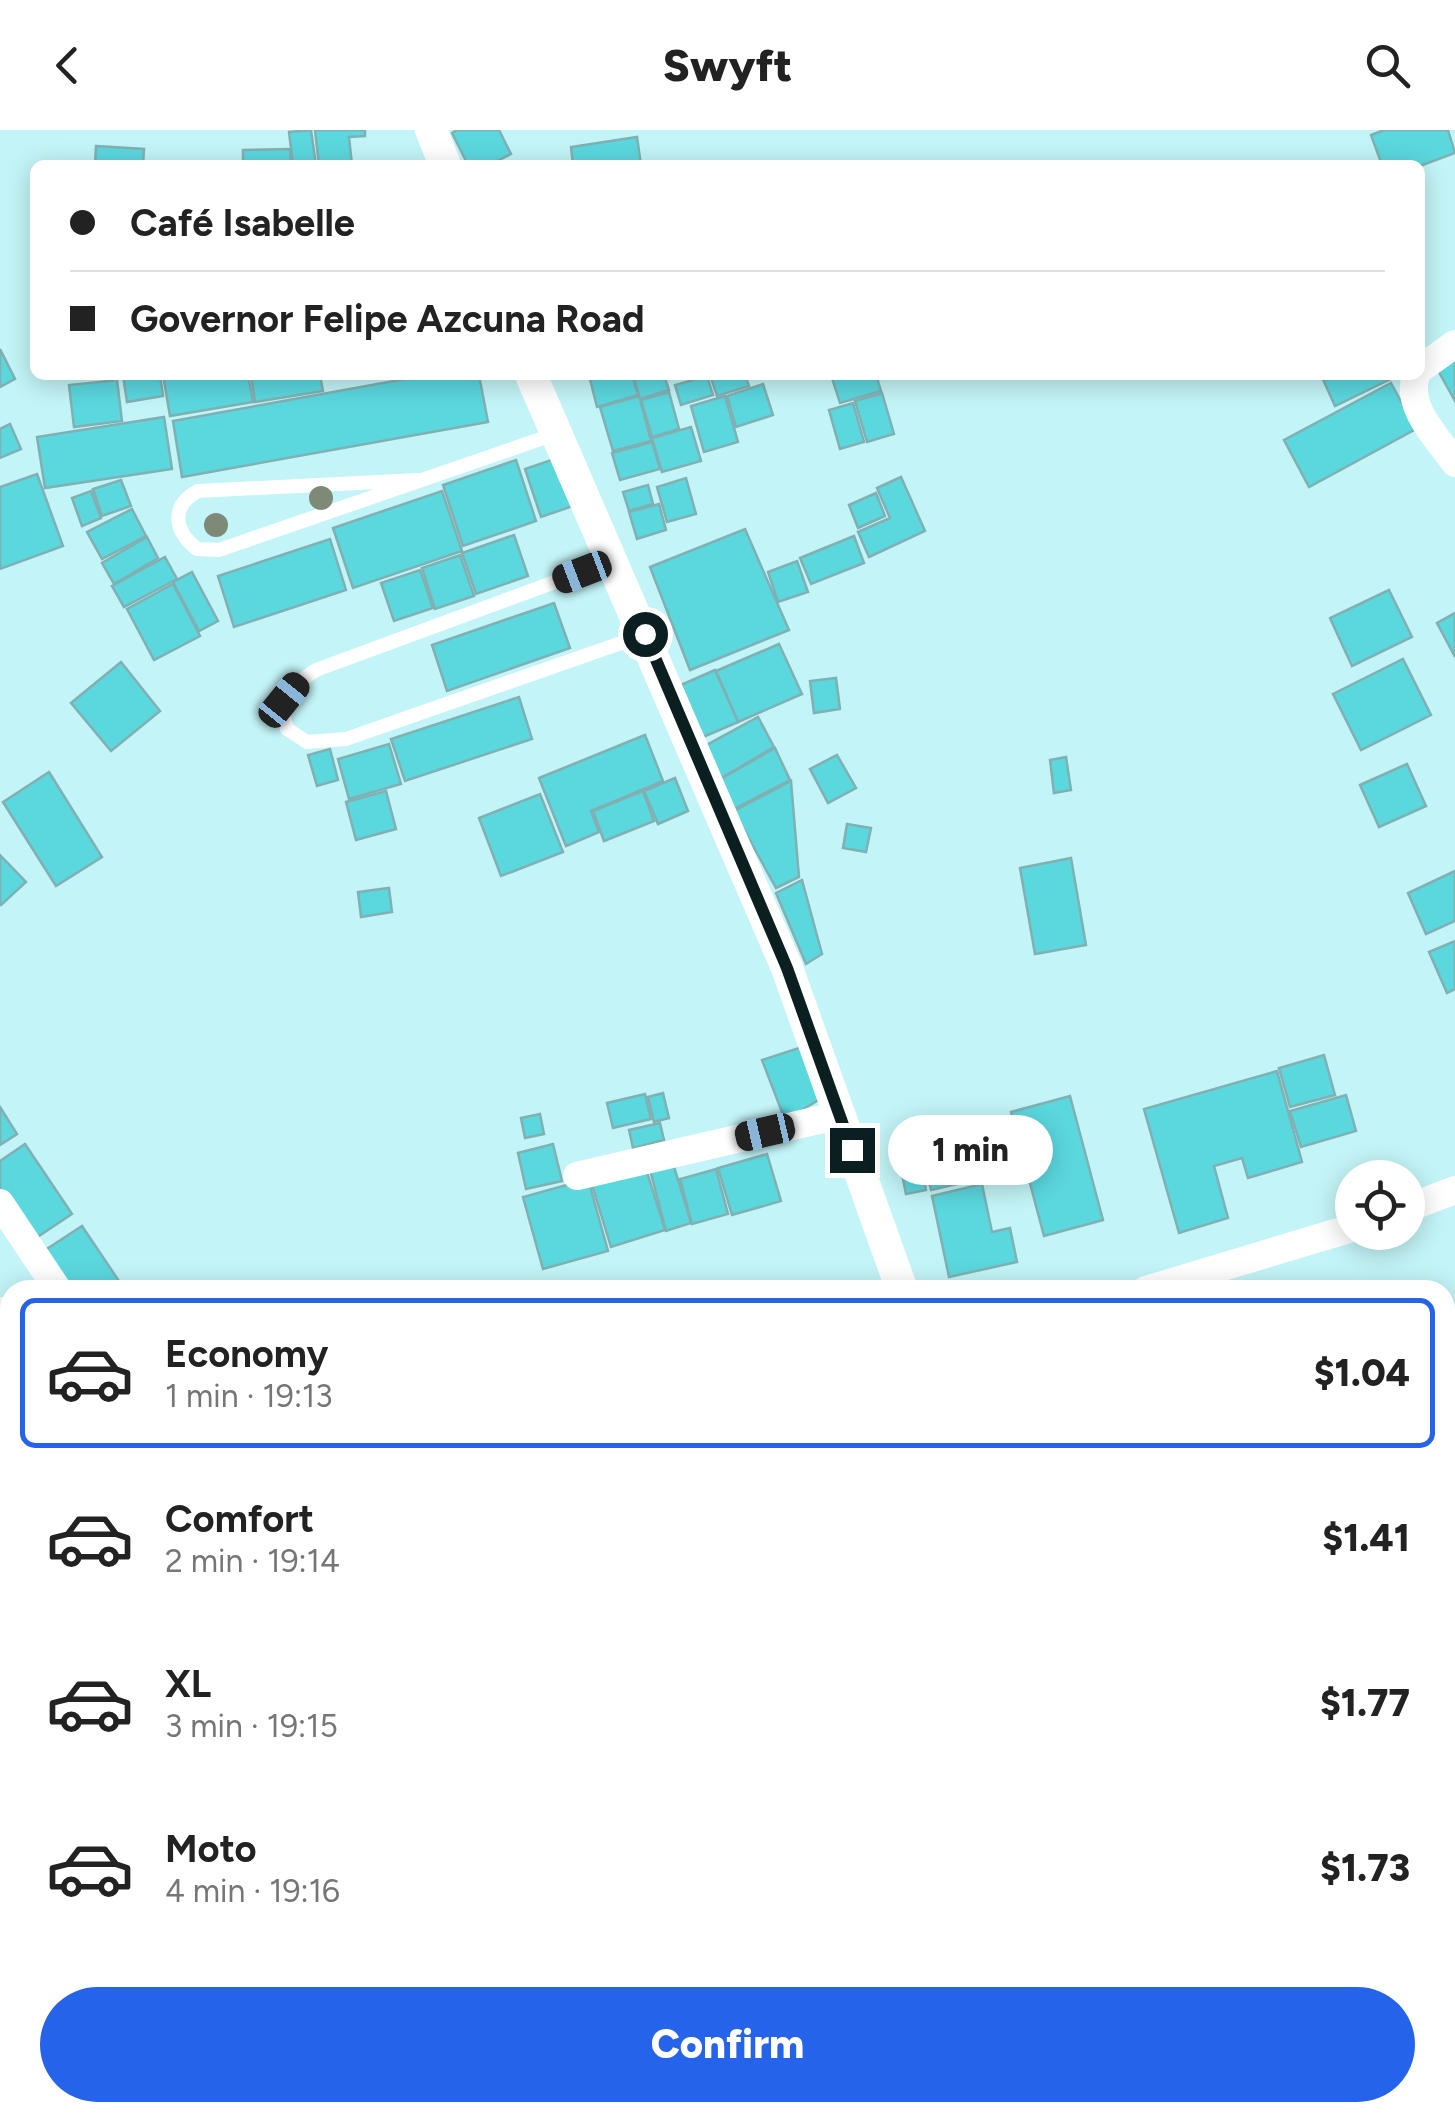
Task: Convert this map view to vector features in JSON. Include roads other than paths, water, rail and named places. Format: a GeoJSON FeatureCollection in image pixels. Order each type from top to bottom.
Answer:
{"type":"FeatureCollection","features":[{"type":"Feature","properties":{"kind":"street"},"geometry":{"type":"LineString","coordinates":[[431,130],[443,160]]}},
{"type":"Feature","properties":{"kind":"street"},"geometry":{"type":"LineString","coordinates":[[1425,367],[1455,344]]}},
{"type":"Feature","properties":{"kind":"street"},"geometry":{"type":"LineString","coordinates":[[533,380],[787,968],[898,1280]]}},
{"type":"Feature","properties":{"kind":"street"},"geometry":{"type":"LineString","coordinates":[[1415,380],[1414,404],[1455,463]]}},
{"type":"Feature","properties":{"kind":"street"},"geometry":{"type":"LineString","coordinates":[[576,1176],[840,1115]]}},
{"type":"Feature","properties":{"kind":"street"},"geometry":{"type":"LineString","coordinates":[[1425,1201],[1455,1190]]}},
{"type":"Feature","properties":{"kind":"street"},"geometry":{"type":"LineString","coordinates":[[0,1203],[50,1280]]}},
{"type":"Feature","properties":{"kind":"street"},"geometry":{"type":"LineString","coordinates":[[1184,1280],[1335,1233]]}},
{"type":"Feature","properties":{"kind":"lane"},"geometry":{"type":"LineString","coordinates":[[418,480],[198,490],[180,506],[176,521],[189,543],[208,552],[556,434]]}},
{"type":"Feature","properties":{"kind":"lane"},"geometry":{"type":"LineString","coordinates":[[612,561],[316,670],[299,681],[284,700],[281,710],[287,730],[306,742],[346,739],[645,634]]}}]}
